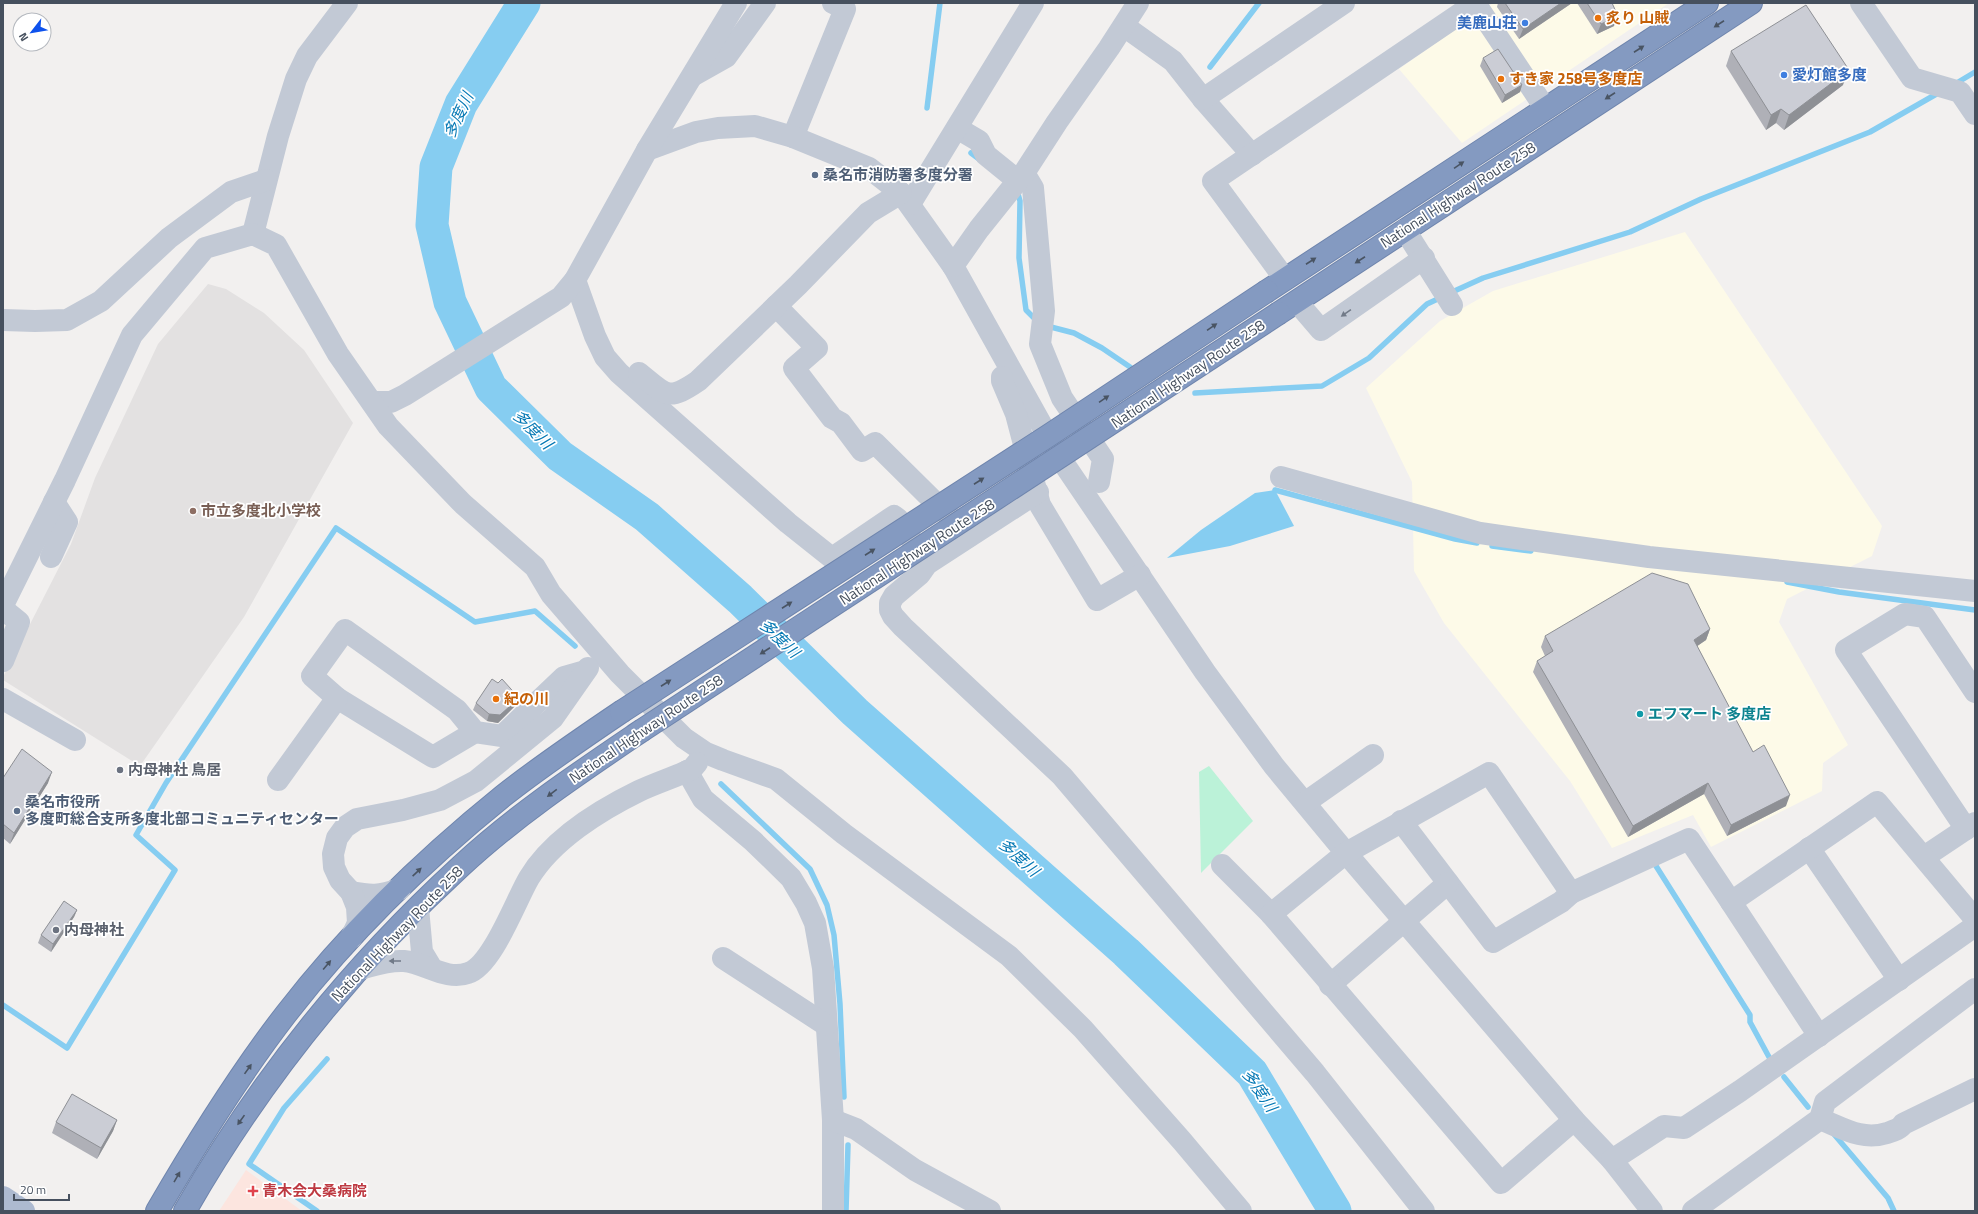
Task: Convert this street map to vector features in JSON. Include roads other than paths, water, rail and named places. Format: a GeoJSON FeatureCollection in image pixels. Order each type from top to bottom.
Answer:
{"type":"FeatureCollection","features":[{"type":"Feature","properties":{"kind":"highway","name":"National Highway Route 258"},"geometry":{"type":"LineString","coordinates":[[157,1211],[191,1153],[285,1015],[351,938],[400,889],[502,797],[548,762],[621,712],[1048,436],[1285,278],[1545,108],[1642,47],[1707,3]]}},
{"type":"Feature","properties":{"kind":"highway","name":"National Highway Route 258"},"geometry":{"type":"LineString","coordinates":[[185,1211],[216,1156],[305,1032],[360,969],[418,908],[462,865],[511,824],[573,777],[641,731],[1060,458],[1751,3]]}},
{"type":"Feature","properties":{"kind":"main road"},"geometry":{"type":"LineString","coordinates":[[3,1197],[24,1211]]}},
{"type":"Feature","properties":{"kind":"street"},"geometry":{"type":"LineString","coordinates":[[253,234],[266,180],[296,79],[307,56],[347,3]]}},
{"type":"Feature","properties":{"kind":"street"},"geometry":{"type":"LineString","coordinates":[[372,402],[391,402],[405,395],[561,297],[575,280],[647,150],[736,3]]}},
{"type":"Feature","properties":{"kind":"street"},"geometry":{"type":"LineString","coordinates":[[693,75],[726,57],[765,3]]}},
{"type":"Feature","properties":{"kind":"street"},"geometry":{"type":"LineString","coordinates":[[793,137],[845,9],[833,3]]}},
{"type":"Feature","properties":{"kind":"street"},"geometry":{"type":"LineString","coordinates":[[605,357],[616,354],[661,391],[671,395],[676,394],[698,381],[868,214],[906,199],[957,128],[1033,3]]}},
{"type":"Feature","properties":{"kind":"street"},"geometry":{"type":"LineString","coordinates":[[952,266],[979,229],[1021,177],[1057,122],[1124,26],[1138,3]]}},
{"type":"Feature","properties":{"kind":"street"},"geometry":{"type":"LineString","coordinates":[[1203,100],[1344,3]]}},
{"type":"Feature","properties":{"kind":"street"},"geometry":{"type":"LineString","coordinates":[[1285,278],[1213,181],[1475,3],[1545,108]]}},
{"type":"Feature","properties":{"kind":"street"},"geometry":{"type":"LineString","coordinates":[[1861,3],[1912,78],[1960,92],[1975,114]]}},
{"type":"Feature","properties":{"kind":"street"},"geometry":{"type":"LineString","coordinates":[[1124,26],[1173,61],[1203,100],[1252,155]]}},
{"type":"Feature","properties":{"kind":"street"},"geometry":{"type":"LineString","coordinates":[[647,150],[696,132],[732,126],[756,126],[793,137],[869,168],[906,199],[952,266],[1060,458],[1205,672],[1274,766],[1306,802],[1346,853],[1574,1120],[1612,1160],[1652,1211]]}},
{"type":"Feature","properties":{"kind":"street"},"geometry":{"type":"LineString","coordinates":[[957,128],[979,141],[986,155],[1021,177],[1033,188],[1044,311],[1040,344],[1062,398],[1103,459],[1099,482]]}},
{"type":"Feature","properties":{"kind":"street"},"geometry":{"type":"LineString","coordinates":[[3,320],[67,320],[101,300],[169,238],[231,192],[266,180]]}},
{"type":"Feature","properties":{"kind":"street"},"geometry":{"type":"LineString","coordinates":[[1405,230],[1424,258],[1452,305]]}},
{"type":"Feature","properties":{"kind":"street"},"geometry":{"type":"LineString","coordinates":[[3,605],[54,502],[132,335],[206,248],[253,234],[276,245],[338,354],[388,426],[416,457],[463,504],[535,567],[551,594],[620,674],[684,738],[706,753],[776,779],[844,834],[1009,956],[1083,1029],[1182,1141],[1240,1211]]}},
{"type":"Feature","properties":{"kind":"street"},"geometry":{"type":"LineString","coordinates":[[1297,302],[1321,330],[1424,258]]}},
{"type":"Feature","properties":{"kind":"street"},"geometry":{"type":"LineString","coordinates":[[575,280],[595,336],[605,357],[620,374],[788,523],[832,558],[894,516],[898,519],[927,564]]}},
{"type":"Feature","properties":{"kind":"street"},"geometry":{"type":"LineString","coordinates":[[776,306],[817,348],[794,368],[832,418],[841,423],[862,450],[875,443],[970,536]]}},
{"type":"Feature","properties":{"kind":"street"},"geometry":{"type":"LineString","coordinates":[[1005,362],[1002,381],[1016,414],[1038,492],[1040,505],[1097,600],[1140,575]]}},
{"type":"Feature","properties":{"kind":"street"},"geometry":{"type":"LineString","coordinates":[[1281,477],[1480,533],[1649,557],[1975,592]]}},
{"type":"Feature","properties":{"kind":"street"},"geometry":{"type":"LineString","coordinates":[[1038,492],[927,564],[920,574],[894,596],[890,603],[890,610],[893,616],[1062,776],[1315,1073],[1424,1211]]}},
{"type":"Feature","properties":{"kind":"street"},"geometry":{"type":"LineString","coordinates":[[51,557],[67,522],[54,502]]}},
{"type":"Feature","properties":{"kind":"street"},"geometry":{"type":"LineString","coordinates":[[3,609],[19,622],[3,661]]}},
{"type":"Feature","properties":{"kind":"street"},"geometry":{"type":"LineString","coordinates":[[1924,857],[1971,826],[1846,650],[1905,614],[1925,618],[1975,691]]}},
{"type":"Feature","properties":{"kind":"street"},"geometry":{"type":"LineString","coordinates":[[475,732],[457,710],[345,630],[312,676],[337,698],[433,757],[475,732],[502,736],[564,677],[585,671]]}},
{"type":"Feature","properties":{"kind":"street"},"geometry":{"type":"LineString","coordinates":[[351,938],[358,923],[357,907],[351,892],[340,880],[334,867],[333,854],[337,838],[345,827],[362,818],[404,810],[440,800],[476,781],[553,718],[585,671],[601,651]]}},
{"type":"Feature","properties":{"kind":"street"},"geometry":{"type":"LineString","coordinates":[[278,780],[337,698]]}},
{"type":"Feature","properties":{"kind":"street"},"geometry":{"type":"LineString","coordinates":[[3,699],[75,740]]}},
{"type":"Feature","properties":{"kind":"street"},"geometry":{"type":"LineString","coordinates":[[360,969],[386,961],[405,961],[431,967],[446,974],[469,973],[486,960],[497,941],[518,897],[538,863],[582,823],[639,791],[692,769],[706,753]]}},
{"type":"Feature","properties":{"kind":"street"},"geometry":{"type":"LineString","coordinates":[[1306,802],[1373,755]]}},
{"type":"Feature","properties":{"kind":"street"},"geometry":{"type":"LineString","coordinates":[[687,771],[703,799],[779,865],[791,878],[816,923],[823,968],[833,1120],[833,1211]]}},
{"type":"Feature","properties":{"kind":"street"},"geometry":{"type":"LineString","coordinates":[[1271,914],[1346,853],[1489,773],[1571,893]]}},
{"type":"Feature","properties":{"kind":"street"},"geometry":{"type":"LineString","coordinates":[[1731,902],[1877,802],[1975,919]]}},
{"type":"Feature","properties":{"kind":"street"},"geometry":{"type":"LineString","coordinates":[[1401,821],[1493,942],[1561,902],[1571,893],[1689,839],[1819,1036]]}},
{"type":"Feature","properties":{"kind":"street"},"geometry":{"type":"LineString","coordinates":[[1809,848],[1899,980]]}},
{"type":"Feature","properties":{"kind":"street"},"geometry":{"type":"LineString","coordinates":[[1222,865],[1271,914],[1330,985],[1501,1183],[1574,1120]]}},
{"type":"Feature","properties":{"kind":"street"},"geometry":{"type":"LineString","coordinates":[[1330,985],[1448,883]]}},
{"type":"Feature","properties":{"kind":"street"},"geometry":{"type":"LineString","coordinates":[[351,892],[368,895],[380,895],[400,889]]}},
{"type":"Feature","properties":{"kind":"street"},"geometry":{"type":"LineString","coordinates":[[418,908],[422,952],[431,967]]}},
{"type":"Feature","properties":{"kind":"street"},"geometry":{"type":"LineString","coordinates":[[1612,1160],[1664,1126],[1684,1128],[1819,1036],[1975,926]]}},
{"type":"Feature","properties":{"kind":"street"},"geometry":{"type":"LineString","coordinates":[[723,958],[826,1026]]}},
{"type":"Feature","properties":{"kind":"street"},"geometry":{"type":"LineString","coordinates":[[1693,1211],[1820,1120],[1825,1102],[1975,989]]}},
{"type":"Feature","properties":{"kind":"street"},"geometry":{"type":"LineString","coordinates":[[1820,1120],[1848,1132],[1865,1136],[1881,1135],[1894,1131],[1903,1124],[1975,1089]]}},
{"type":"Feature","properties":{"kind":"street"},"geometry":{"type":"LineString","coordinates":[[833,1120],[856,1129],[915,1170],[990,1211]]}},
{"type":"Feature","properties":{"kind":"water"},"geometry":{"type":"Polygon","coordinates":[[[1275,490],[1294,526],[1230,546],[1167,558],[1201,530],[1255,493],[1275,490]]]}},
{"type":"Feature","properties":{"kind":"waterway","name":"多度川"},"geometry":{"type":"LineString","coordinates":[[524,3],[461,104],[436,167],[432,225],[450,302],[491,388],[560,456],[647,517],[740,599],[855,712],[1126,952],[1252,1073],[1335,1211]]}},
{"type":"Feature","properties":{"kind":"waterway"},"geometry":{"type":"LineString","coordinates":[[927,108],[940,3]]}},
{"type":"Feature","properties":{"kind":"waterway"},"geometry":{"type":"LineString","coordinates":[[1210,67],[1259,3]]}},
{"type":"Feature","properties":{"kind":"waterway"},"geometry":{"type":"LineString","coordinates":[[1955,84],[1975,72]]}},
{"type":"Feature","properties":{"kind":"waterway"},"geometry":{"type":"LineString","coordinates":[[1450,293],[1483,278],[1630,232],[1701,199],[1870,132],[1940,92]]}},
{"type":"Feature","properties":{"kind":"waterway"},"geometry":{"type":"LineString","coordinates":[[971,153],[979,159]]}},
{"type":"Feature","properties":{"kind":"waterway"},"geometry":{"type":"LineString","coordinates":[[1018,194],[1020,201],[1019,258],[1026,310],[1036,320]]}},
{"type":"Feature","properties":{"kind":"waterway"},"geometry":{"type":"LineString","coordinates":[[1195,393],[1322,386],[1369,358],[1427,304],[1442,297]]}},
{"type":"Feature","properties":{"kind":"waterway"},"geometry":{"type":"LineString","coordinates":[[1047,326],[1074,333],[1102,348],[1130,367]]}},
{"type":"Feature","properties":{"kind":"waterway"},"geometry":{"type":"LineString","coordinates":[[1275,490],[1455,539],[1477,543]]}},
{"type":"Feature","properties":{"kind":"waterway"},"geometry":{"type":"LineString","coordinates":[[3,1005],[67,1048],[175,870],[136,835],[166,783],[336,528],[475,622],[535,611],[575,646]]}},
{"type":"Feature","properties":{"kind":"waterway"},"geometry":{"type":"LineString","coordinates":[[1492,546],[1531,551]]}},
{"type":"Feature","properties":{"kind":"waterway"},"geometry":{"type":"LineString","coordinates":[[1787,582],[1839,592],[1975,610]]}},
{"type":"Feature","properties":{"kind":"waterway"},"geometry":{"type":"LineString","coordinates":[[721,784],[810,869],[827,905],[834,935],[840,1004],[844,1097]]}},
{"type":"Feature","properties":{"kind":"waterway"},"geometry":{"type":"LineString","coordinates":[[1656,866],[1750,1015],[1750,1022],[1769,1057]]}},
{"type":"Feature","properties":{"kind":"waterway"},"geometry":{"type":"LineString","coordinates":[[317,1211],[249,1164],[284,1108],[327,1059]]}},
{"type":"Feature","properties":{"kind":"waterway"},"geometry":{"type":"LineString","coordinates":[[1784,1077],[1808,1107]]}},
{"type":"Feature","properties":{"kind":"waterway"},"geometry":{"type":"LineString","coordinates":[[1833,1133],[1888,1198],[1894,1211]]}},
{"type":"Feature","properties":{"kind":"waterway"},"geometry":{"type":"LineString","coordinates":[[846,1211],[848,1145]]}},
{"type":"Feature","properties":{"kind":"place","name":"炙り 山賊"},"geometry":{"type":"Point","coordinates":[1598,18]}},
{"type":"Feature","properties":{"kind":"place","name":"美鹿山荘"},"geometry":{"type":"Point","coordinates":[1525,23]}},
{"type":"Feature","properties":{"kind":"place","name":"愛灯館多度"},"geometry":{"type":"Point","coordinates":[1784,75]}},
{"type":"Feature","properties":{"kind":"place","name":"すき家 258号多度店"},"geometry":{"type":"Point","coordinates":[1501,79]}},
{"type":"Feature","properties":{"kind":"place","name":"桑名市消防署多度分署"},"geometry":{"type":"Point","coordinates":[815,175]}},
{"type":"Feature","properties":{"kind":"place","name":"市立多度北小学校"},"geometry":{"type":"Point","coordinates":[193,511]}},
{"type":"Feature","properties":{"kind":"place","name":"紀の川"},"geometry":{"type":"Point","coordinates":[496,699]}},
{"type":"Feature","properties":{"kind":"place","name":"エフマート 多度店"},"geometry":{"type":"Point","coordinates":[1640,714]}},
{"type":"Feature","properties":{"kind":"place","name":"内母神社 鳥居"},"geometry":{"type":"Point","coordinates":[120,770]}},
{"type":"Feature","properties":{"kind":"place","name":"桑名市役所 多度町総合支所多度北部コミュニティセンター"},"geometry":{"type":"Point","coordinates":[17,811]}},
{"type":"Feature","properties":{"kind":"place","name":"内母神社"},"geometry":{"type":"Point","coordinates":[56,930]}},
{"type":"Feature","properties":{"kind":"place","name":"青木会大桑病院"},"geometry":{"type":"Point","coordinates":[253,1191]}}]}
